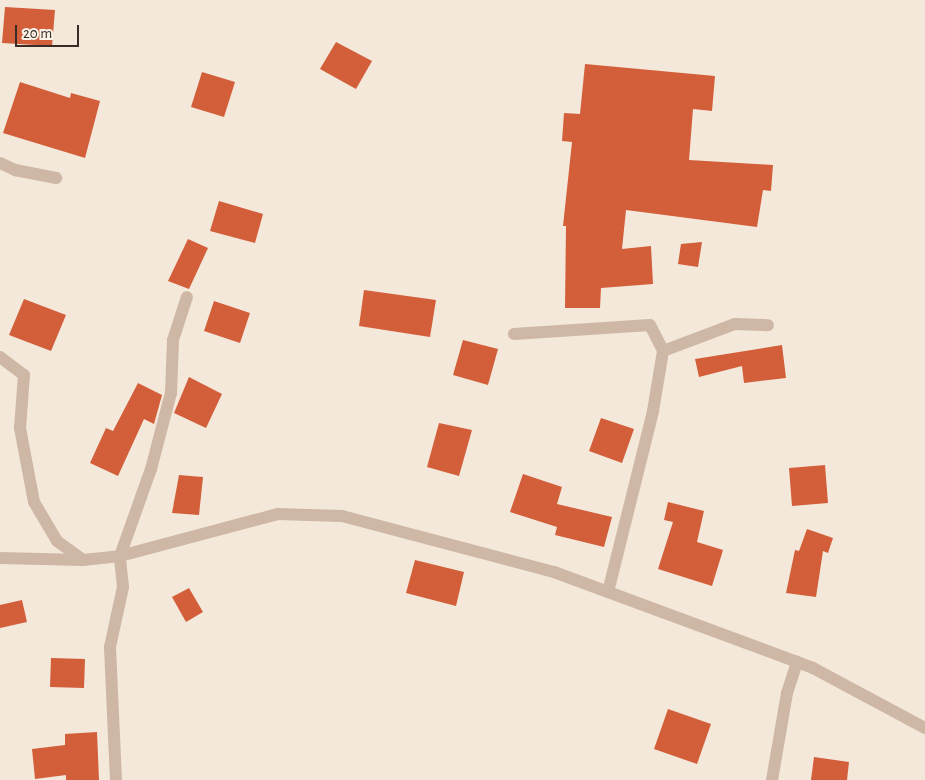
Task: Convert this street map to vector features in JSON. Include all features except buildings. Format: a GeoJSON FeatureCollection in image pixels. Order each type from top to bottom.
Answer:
{"type":"FeatureCollection","features":[{"type":"Feature","properties":{"kind":"street"},"geometry":{"type":"LineString","coordinates":[[0,163],[15,170],[56,178]]}},
{"type":"Feature","properties":{"kind":"street"},"geometry":{"type":"LineString","coordinates":[[114,776],[110,648],[123,587],[120,556],[151,469],[171,393],[173,340],[187,297]]}},
{"type":"Feature","properties":{"kind":"street"},"geometry":{"type":"LineString","coordinates":[[662,351],[735,324],[768,325]]}},
{"type":"Feature","properties":{"kind":"street"},"geometry":{"type":"LineString","coordinates":[[514,334],[650,325],[662,351],[653,411],[608,592]]}},
{"type":"Feature","properties":{"kind":"street"},"geometry":{"type":"LineString","coordinates":[[0,358],[24,375],[20,428],[34,502],[57,541],[83,560]]}},
{"type":"Feature","properties":{"kind":"street"},"geometry":{"type":"LineString","coordinates":[[0,558],[83,560],[120,556],[278,514],[342,516],[554,572],[797,662],[925,728]]}},
{"type":"Feature","properties":{"kind":"street"},"geometry":{"type":"LineString","coordinates":[[772,780],[787,693],[797,662]]}}]}
